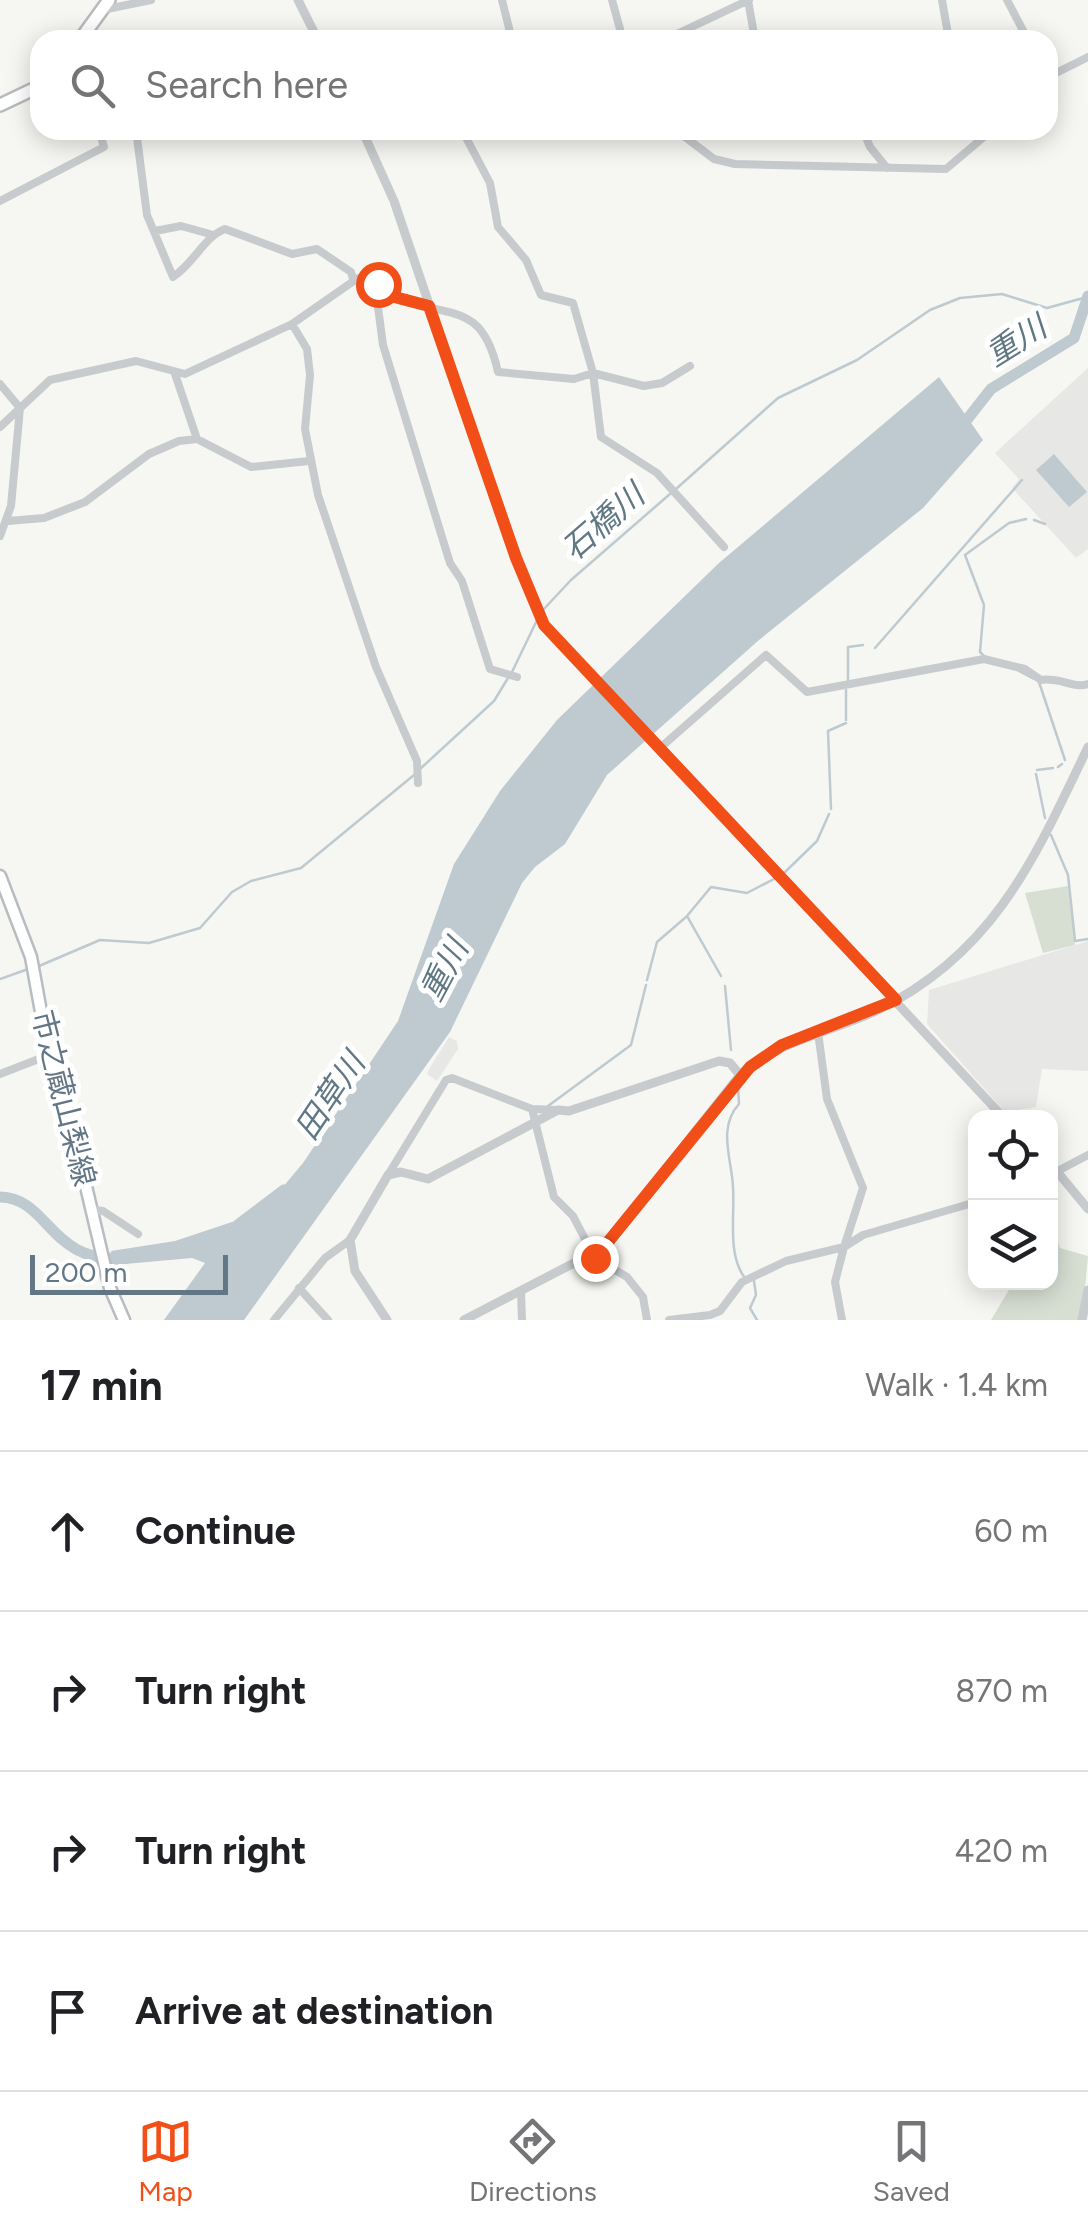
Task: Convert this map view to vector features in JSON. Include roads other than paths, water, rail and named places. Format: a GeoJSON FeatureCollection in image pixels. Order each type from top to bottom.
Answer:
{"type":"FeatureCollection","features":[{"type":"Feature","properties":{"kind":"highway"},"geometry":{"type":"LineString","coordinates":[[87,30],[105,4]]}},
{"type":"Feature","properties":{"kind":"highway"},"geometry":{"type":"LineString","coordinates":[[0,105],[30,91]]}},
{"type":"Feature","properties":{"kind":"main road","name":"市之蔵山梨線"},"geometry":{"type":"LineString","coordinates":[[0,876],[33,968],[50,1055],[106,1270],[124,1320]]}},
{"type":"Feature","properties":{"kind":"street"},"geometry":{"type":"LineString","coordinates":[[105,4],[151,0]]}},
{"type":"Feature","properties":{"kind":"street"},"geometry":{"type":"LineString","coordinates":[[298,0],[313,30]]}},
{"type":"Feature","properties":{"kind":"street"},"geometry":{"type":"LineString","coordinates":[[502,0],[510,30]]}},
{"type":"Feature","properties":{"kind":"street"},"geometry":{"type":"LineString","coordinates":[[612,0],[620,30]]}},
{"type":"Feature","properties":{"kind":"street"},"geometry":{"type":"LineString","coordinates":[[685,30],[748,0],[754,30]]}},
{"type":"Feature","properties":{"kind":"street"},"geometry":{"type":"LineString","coordinates":[[942,0],[947,30]]}},
{"type":"Feature","properties":{"kind":"street"},"geometry":{"type":"LineString","coordinates":[[1007,0],[1023,30]]}},
{"type":"Feature","properties":{"kind":"street"},"geometry":{"type":"LineString","coordinates":[[1058,72],[1088,57]]}},
{"type":"Feature","properties":{"kind":"street"},"geometry":{"type":"LineString","coordinates":[[0,200],[104,147],[102,140]]}},
{"type":"Feature","properties":{"kind":"street"},"geometry":{"type":"LineString","coordinates":[[137,140],[147,216],[173,277],[193,264],[210,234]]}},
{"type":"Feature","properties":{"kind":"street"},"geometry":{"type":"LineString","coordinates":[[367,140],[394,201],[544,625],[997,1110]]}},
{"type":"Feature","properties":{"kind":"street"},"geometry":{"type":"LineString","coordinates":[[467,140],[490,183],[498,227],[526,260],[541,295],[573,303],[593,373],[601,437],[614,442],[638,465],[658,473],[724,547]]}},
{"type":"Feature","properties":{"kind":"street"},"geometry":{"type":"LineString","coordinates":[[689,140],[714,159],[735,164],[887,168],[953,166],[981,140]]}},
{"type":"Feature","properties":{"kind":"street"},"geometry":{"type":"LineString","coordinates":[[868,140],[887,168]]}},
{"type":"Feature","properties":{"kind":"street"},"geometry":{"type":"LineString","coordinates":[[154,231],[181,226],[210,234],[225,229],[292,254],[318,249],[350,272],[353,279]]}},
{"type":"Feature","properties":{"kind":"street"},"geometry":{"type":"LineString","coordinates":[[0,427],[50,380],[136,361],[175,374],[196,370],[292,324],[353,279],[378,284],[387,295],[429,306],[481,327],[491,340],[498,372],[574,378],[593,373],[644,386],[662,382],[690,366]]}},
{"type":"Feature","properties":{"kind":"street"},"geometry":{"type":"LineString","coordinates":[[387,295],[378,308],[383,345],[450,563],[462,581],[490,669],[514,676]]}},
{"type":"Feature","properties":{"kind":"street"},"geometry":{"type":"LineString","coordinates":[[292,324],[307,349],[308,461],[363,632],[418,768],[418,783]]}},
{"type":"Feature","properties":{"kind":"street"},"geometry":{"type":"LineString","coordinates":[[175,374],[197,439]]}},
{"type":"Feature","properties":{"kind":"street"},"geometry":{"type":"LineString","coordinates":[[0,384],[20,408],[8,521],[0,536]]}},
{"type":"Feature","properties":{"kind":"street"},"geometry":{"type":"LineString","coordinates":[[8,521],[44,518],[84,502],[164,444],[197,439],[252,467],[308,461]]}},
{"type":"Feature","properties":{"kind":"street"},"geometry":{"type":"LineString","coordinates":[[660,748],[766,654],[807,692],[984,659],[1024,669],[1042,680],[1060,678],[1075,686],[1088,684]]}},
{"type":"Feature","properties":{"kind":"street"},"geometry":{"type":"LineString","coordinates":[[464,1320],[595,1254],[616,1234],[740,1075],[782,1045],[896,1000],[955,961],[1004,907],[1088,748]]}},
{"type":"Feature","properties":{"kind":"street"},"geometry":{"type":"LineString","coordinates":[[818,1032],[827,1099],[863,1188],[835,1282],[842,1320]]}},
{"type":"Feature","properties":{"kind":"street"},"geometry":{"type":"LineString","coordinates":[[0,1074],[50,1055]]}},
{"type":"Feature","properties":{"kind":"street"},"geometry":{"type":"LineString","coordinates":[[274,1320],[336,1248],[350,1240],[446,1080],[452,1078],[532,1109],[570,1111],[719,1061],[730,1063],[740,1075]]}},
{"type":"Feature","properties":{"kind":"street"},"geometry":{"type":"LineString","coordinates":[[532,1109],[554,1197],[572,1216],[602,1265],[627,1278],[643,1297],[647,1320]]}},
{"type":"Feature","properties":{"kind":"street"},"geometry":{"type":"LineString","coordinates":[[388,1175],[400,1172],[422,1180],[442,1175],[558,1110]]}},
{"type":"Feature","properties":{"kind":"street"},"geometry":{"type":"LineString","coordinates":[[1058,1171],[1088,1156]]}},
{"type":"Feature","properties":{"kind":"street"},"geometry":{"type":"LineString","coordinates":[[1058,1176],[1088,1210]]}},
{"type":"Feature","properties":{"kind":"street"},"geometry":{"type":"LineString","coordinates":[[669,1320],[710,1315],[720,1310],[742,1282],[786,1262],[968,1204]]}},
{"type":"Feature","properties":{"kind":"street"},"geometry":{"type":"LineString","coordinates":[[92,1210],[103,1211],[138,1234]]}},
{"type":"Feature","properties":{"kind":"street"},"geometry":{"type":"LineString","coordinates":[[350,1240],[354,1272],[384,1320]]}},
{"type":"Feature","properties":{"kind":"street"},"geometry":{"type":"LineString","coordinates":[[299,1288],[328,1320]]}},
{"type":"Feature","properties":{"kind":"street"},"geometry":{"type":"LineString","coordinates":[[1082,1320],[1088,1290]]}},
{"type":"Feature","properties":{"kind":"street"},"geometry":{"type":"LineString","coordinates":[[520,1292],[522,1320]]}},
{"type":"Feature","properties":{"kind":"water"},"geometry":{"type":"Polygon","coordinates":[[[939,377],[983,440],[923,508],[759,640],[607,775],[565,844],[535,867],[522,883],[450,1032],[244,1320],[164,1320],[205,1263],[192,1258],[114,1265],[111,1251],[175,1241],[262,1212],[303,1163],[398,1021],[454,864],[500,791],[557,720],[719,563],[939,377]]]}},
{"type":"Feature","properties":{"kind":"water"},"geometry":{"type":"Polygon","coordinates":[[[1054,454],[1087,492],[1069,507],[1036,470],[1054,454]]]}},
{"type":"Feature","properties":{"kind":"waterway","name":"石橋川"},"geometry":{"type":"LineString","coordinates":[[676,489],[778,398],[857,360],[930,310],[960,298],[1002,294],[1047,308],[1087,297]]}},
{"type":"Feature","properties":{"kind":"waterway","name":"重川"},"geometry":{"type":"LineString","coordinates":[[958,431],[991,389],[1074,338],[1088,296]]}},
{"type":"Feature","properties":{"kind":"waterway"},"geometry":{"type":"LineString","coordinates":[[875,648],[1022,480]]}},
{"type":"Feature","properties":{"kind":"waterway","name":"石橋川"},"geometry":{"type":"LineString","coordinates":[[543,610],[571,580],[670,494]]}},
{"type":"Feature","properties":{"kind":"waterway"},"geometry":{"type":"LineString","coordinates":[[984,656],[980,652],[984,605],[965,555],[1009,523],[1026,519]]}},
{"type":"Feature","properties":{"kind":"waterway"},"geometry":{"type":"LineString","coordinates":[[1034,520],[1045,524]]}},
{"type":"Feature","properties":{"kind":"waterway","name":"石橋川"},"geometry":{"type":"LineString","coordinates":[[512,672],[539,616]]}},
{"type":"Feature","properties":{"kind":"waterway"},"geometry":{"type":"LineString","coordinates":[[848,680],[848,647],[863,645]]}},
{"type":"Feature","properties":{"kind":"waterway"},"geometry":{"type":"LineString","coordinates":[[1019,671],[1034,679]]}},
{"type":"Feature","properties":{"kind":"waterway","name":"石橋川"},"geometry":{"type":"LineString","coordinates":[[420,769],[494,701],[508,678]]}},
{"type":"Feature","properties":{"kind":"waterway"},"geometry":{"type":"LineString","coordinates":[[1039,682],[1065,760]]}},
{"type":"Feature","properties":{"kind":"waterway"},"geometry":{"type":"LineString","coordinates":[[846,690],[846,720]]}},
{"type":"Feature","properties":{"kind":"waterway"},"geometry":{"type":"LineString","coordinates":[[831,809],[828,731],[846,723]]}},
{"type":"Feature","properties":{"kind":"waterway"},"geometry":{"type":"LineString","coordinates":[[1058,767],[1062,764]]}},
{"type":"Feature","properties":{"kind":"waterway"},"geometry":{"type":"LineString","coordinates":[[1037,770],[1053,768]]}},
{"type":"Feature","properties":{"kind":"waterway"},"geometry":{"type":"LineString","coordinates":[[1036,774],[1045,818]]}},
{"type":"Feature","properties":{"kind":"waterway","name":"石橋川"},"geometry":{"type":"LineString","coordinates":[[39,966],[100,940],[149,943],[200,928],[232,892],[251,881],[301,868],[414,775]]}},
{"type":"Feature","properties":{"kind":"waterway"},"geometry":{"type":"LineString","coordinates":[[784,873],[817,841],[829,814]]}},
{"type":"Feature","properties":{"kind":"waterway"},"geometry":{"type":"LineString","coordinates":[[1051,835],[1068,875],[1075,941],[1088,939]]}},
{"type":"Feature","properties":{"kind":"waterway"},"geometry":{"type":"LineString","coordinates":[[721,976],[687,916],[711,887],[747,893],[776,878]]}},
{"type":"Feature","properties":{"kind":"waterway"},"geometry":{"type":"LineString","coordinates":[[647,980],[657,942],[686,917]]}},
{"type":"Feature","properties":{"kind":"waterway","name":"石橋川"},"geometry":{"type":"LineString","coordinates":[[0,979],[31,968]]}},
{"type":"Feature","properties":{"kind":"waterway"},"geometry":{"type":"LineString","coordinates":[[548,1106],[631,1045],[646,985]]}},
{"type":"Feature","properties":{"kind":"waterway"},"geometry":{"type":"LineString","coordinates":[[725,986],[731,1050]]}},
{"type":"Feature","properties":{"kind":"waterway"},"geometry":{"type":"LineString","coordinates":[[738,1088],[739,1104],[732,1113],[727,1144],[733,1187],[734,1247],[745,1278]]}},
{"type":"Feature","properties":{"kind":"waterway","name":"田草川"},"geometry":{"type":"LineString","coordinates":[[239,1224],[284,1190]]}},
{"type":"Feature","properties":{"kind":"waterway","name":"田草川"},"geometry":{"type":"LineString","coordinates":[[0,1197],[17,1200],[30,1208],[81,1252],[126,1258]]}},
{"type":"Feature","properties":{"kind":"waterway"},"geometry":{"type":"LineString","coordinates":[[754,1281],[756,1295],[750,1308],[757,1320]]}}]}
